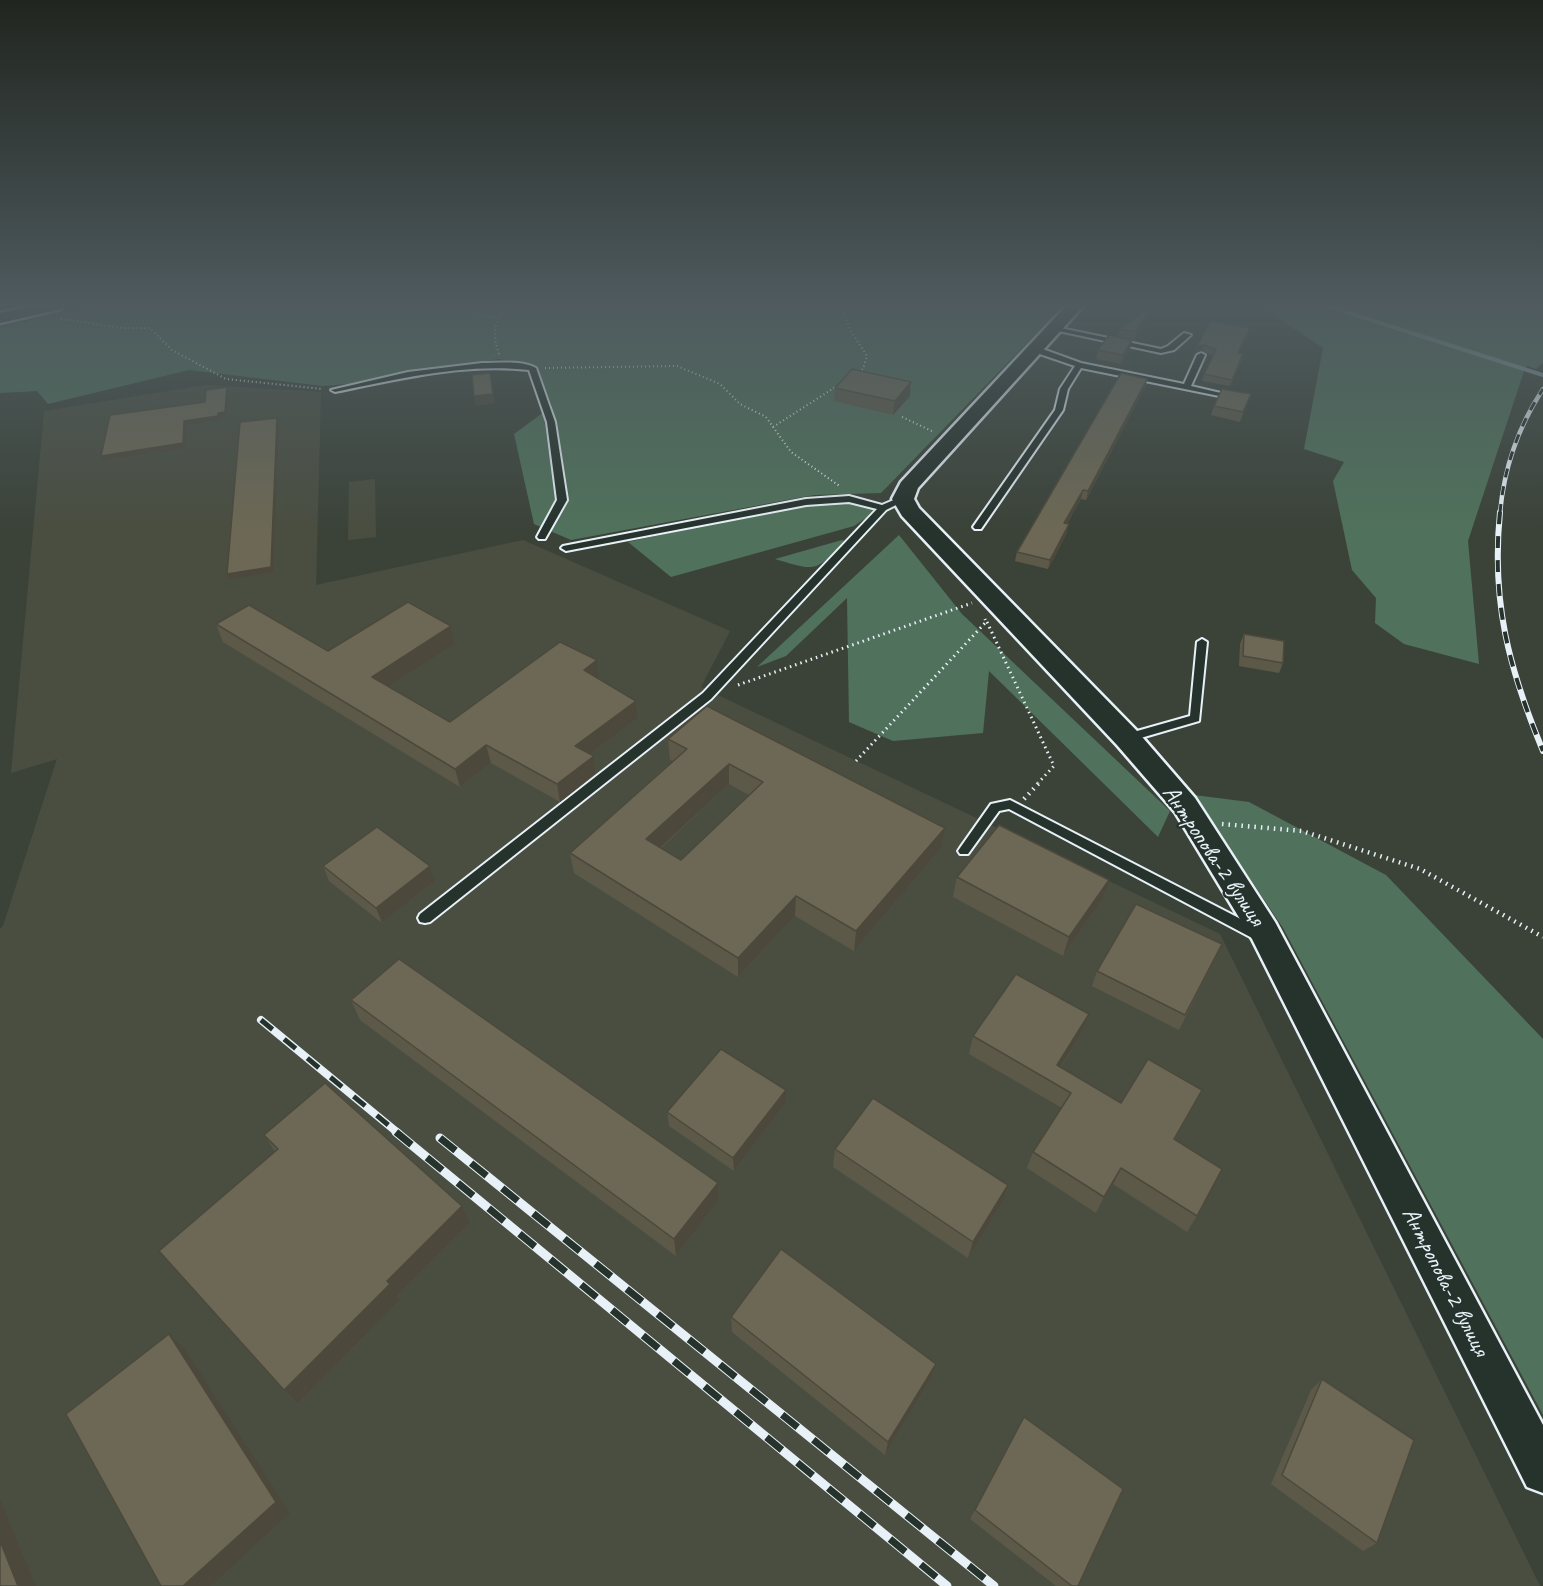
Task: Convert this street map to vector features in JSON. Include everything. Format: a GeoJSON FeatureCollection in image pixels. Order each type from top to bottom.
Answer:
{"type":"FeatureCollection","features":[{"type":"Feature","properties":{"kind":"street"},"geometry":{"type":"LineString","coordinates":[[893,503],[1007,379]]}},
{"type":"Feature","properties":{"kind":"street","name":"Антропова-2 вулиця"},"geometry":{"type":"LineString","coordinates":[[893,503],[910,511],[1127,738],[1185,805],[1268,939],[1543,1471]]}},
{"type":"Feature","properties":{"kind":"lane"},"geometry":{"type":"LineString","coordinates":[[335,390],[389,379]]}},
{"type":"Feature","properties":{"kind":"lane"},"geometry":{"type":"LineString","coordinates":[[536,379],[551,422],[562,500],[542,537]]}},
{"type":"Feature","properties":{"kind":"lane"},"geometry":{"type":"LineString","coordinates":[[978,527],[1059,410],[1064,389],[1070,379]]}},
{"type":"Feature","properties":{"kind":"lane"},"geometry":{"type":"LineString","coordinates":[[1148,379],[1242,398]]}},
{"type":"Feature","properties":{"kind":"lane"},"geometry":{"type":"LineString","coordinates":[[1187,387],[1190,379]]}},
{"type":"Feature","properties":{"kind":"lane"},"geometry":{"type":"LineString","coordinates":[[566,548],[806,501],[849,499],[893,503]]}},
{"type":"Feature","properties":{"kind":"lane"},"geometry":{"type":"LineString","coordinates":[[425,918],[707,696],[893,503]]}},
{"type":"Feature","properties":{"kind":"lane"},"geometry":{"type":"LineString","coordinates":[[1127,738],[1195,718],[1202,642]]}},
{"type":"Feature","properties":{"kind":"lane"},"geometry":{"type":"LineString","coordinates":[[964,851],[995,807],[1010,804],[1268,939]]}},
{"type":"Feature","properties":{"kind":"path"},"geometry":{"type":"LineString","coordinates":[[226,379],[335,390]]}},
{"type":"Feature","properties":{"kind":"path"},"geometry":{"type":"LineString","coordinates":[[708,379],[720,384],[740,404],[766,417],[791,452],[844,489],[849,499]]}},
{"type":"Feature","properties":{"kind":"path"},"geometry":{"type":"LineString","coordinates":[[773,427],[844,382]]}},
{"type":"Feature","properties":{"kind":"path"},"geometry":{"type":"LineString","coordinates":[[903,417],[931,429],[946,445]]}},
{"type":"Feature","properties":{"kind":"path"},"geometry":{"type":"LineString","coordinates":[[707,696],[974,602]]}},
{"type":"Feature","properties":{"kind":"path"},"geometry":{"type":"LineString","coordinates":[[980,612],[987,622],[1054,766],[1017,808]]}},
{"type":"Feature","properties":{"kind":"path"},"geometry":{"type":"LineString","coordinates":[[856,761],[987,622]]}},
{"type":"Feature","properties":{"kind":"path"},"geometry":{"type":"LineString","coordinates":[[1195,822],[1302,831],[1420,869],[1543,937]]}},
{"type":"Feature","properties":{"kind":"shaded area"},"geometry":{"type":"Polygon","coordinates":[[[206,385],[321,392],[316,585],[523,540],[730,631],[701,687],[1220,934],[1540,1586],[0,1586],[0,929],[3,926],[57,759],[11,773],[44,411],[206,385]]]}},
{"type":"Feature","properties":{"kind":"shaded area"},"geometry":{"type":"Polygon","coordinates":[[[375,479],[376,537],[348,540],[349,482],[375,479]]]}},
{"type":"Feature","properties":{"kind":"green space"},"geometry":{"type":"Polygon","coordinates":[[[0,379],[152,379],[48,404],[37,391],[0,393],[0,379]]]}},
{"type":"Feature","properties":{"kind":"green space"},"geometry":{"type":"Polygon","coordinates":[[[264,379],[380,379],[371,382],[323,386],[264,379]]]}},
{"type":"Feature","properties":{"kind":"green space"},"geometry":{"type":"Polygon","coordinates":[[[541,379],[992,379],[881,493],[814,495],[571,540],[534,524],[514,434],[552,406],[541,379]]]}},
{"type":"Feature","properties":{"kind":"green space"},"geometry":{"type":"Polygon","coordinates":[[[1317,379],[1521,379],[1468,541],[1479,664],[1404,644],[1375,623],[1376,598],[1352,570],[1333,481],[1344,462],[1304,449],[1317,379]]]}},
{"type":"Feature","properties":{"kind":"green space"},"geometry":{"type":"Polygon","coordinates":[[[807,503],[857,504],[874,509],[854,526],[671,577],[628,542],[807,503]]]}},
{"type":"Feature","properties":{"kind":"green space"},"geometry":{"type":"Polygon","coordinates":[[[899,535],[962,614],[1170,811],[1158,837],[989,671],[983,733],[893,741],[849,722],[847,598],[786,656],[757,667],[899,535]]]}},
{"type":"Feature","properties":{"kind":"green space"},"geometry":{"type":"Polygon","coordinates":[[[845,541],[827,559],[814,566],[799,566],[775,559],[845,541]]]}},
{"type":"Feature","properties":{"kind":"green space"},"geometry":{"type":"Polygon","coordinates":[[[1194,795],[1249,802],[1386,875],[1543,1039],[1543,1415],[1283,928],[1194,795]]]}},
{"type":"Feature","properties":{"kind":"building"},"geometry":{"type":"Polygon","coordinates":[[[472,379],[491,379],[493,394],[474,396],[472,379]]]}},
{"type":"Feature","properties":{"kind":"building"},"geometry":{"type":"Polygon","coordinates":[[[843,379],[897,379],[911,382],[895,401],[835,388],[843,379]]]}},
{"type":"Feature","properties":{"kind":"building"},"geometry":{"type":"Polygon","coordinates":[[[1118,379],[1147,379],[1088,491],[1083,490],[1064,523],[1069,524],[1050,560],[1017,552],[1118,379]]]}},
{"type":"Feature","properties":{"kind":"building"},"geometry":{"type":"Polygon","coordinates":[[[227,387],[225,412],[218,413],[218,416],[184,421],[183,443],[101,456],[110,415],[205,402],[206,390],[227,387]]]}},
{"type":"Feature","properties":{"kind":"building"},"geometry":{"type":"Polygon","coordinates":[[[1222,389],[1251,394],[1243,412],[1214,406],[1222,389]]]}},
{"type":"Feature","properties":{"kind":"building"},"geometry":{"type":"Polygon","coordinates":[[[277,418],[271,567],[227,574],[240,422],[277,418]]]}},
{"type":"Feature","properties":{"kind":"building"},"geometry":{"type":"Polygon","coordinates":[[[408,602],[451,626],[372,677],[450,722],[560,642],[597,660],[584,670],[636,701],[575,746],[594,756],[557,784],[486,745],[455,769],[216,624],[249,605],[328,651],[408,602]]]}},
{"type":"Feature","properties":{"kind":"building"},"geometry":{"type":"Polygon","coordinates":[[[1244,634],[1284,641],[1283,663],[1243,656],[1244,634]]]}},
{"type":"Feature","properties":{"kind":"building"},"geometry":{"type":"Polygon","coordinates":[[[707,706],[945,828],[856,931],[796,896],[738,958],[570,853],[687,749],[668,739],[707,706]],[[729,764],[646,839],[681,860],[763,782],[729,764]]]}},
{"type":"Feature","properties":{"kind":"building"},"geometry":{"type":"Polygon","coordinates":[[[999,825],[1109,880],[1069,937],[957,877],[999,825]]]}},
{"type":"Feature","properties":{"kind":"building"},"geometry":{"type":"Polygon","coordinates":[[[377,827],[430,866],[376,908],[323,866],[377,827]]]}},
{"type":"Feature","properties":{"kind":"building"},"geometry":{"type":"Polygon","coordinates":[[[1136,904],[1222,944],[1185,1015],[1097,971],[1136,904]]]}},
{"type":"Feature","properties":{"kind":"building"},"geometry":{"type":"Polygon","coordinates":[[[399,959],[718,1183],[674,1239],[351,1000],[399,959]]]}},
{"type":"Feature","properties":{"kind":"building"},"geometry":{"type":"Polygon","coordinates":[[[1016,974],[1089,1014],[1057,1065],[1121,1103],[1148,1059],[1202,1090],[1174,1139],[1222,1169],[1197,1216],[1121,1168],[1104,1197],[1033,1152],[1071,1093],[973,1036],[1016,974]]]}},
{"type":"Feature","properties":{"kind":"building"},"geometry":{"type":"Polygon","coordinates":[[[721,1049],[786,1090],[733,1158],[667,1112],[721,1049]]]}},
{"type":"Feature","properties":{"kind":"building"},"geometry":{"type":"Polygon","coordinates":[[[325,1083],[462,1206],[387,1281],[390,1284],[284,1390],[159,1251],[278,1149],[264,1135],[325,1083]]]}},
{"type":"Feature","properties":{"kind":"building"},"geometry":{"type":"Polygon","coordinates":[[[873,1098],[1008,1185],[973,1242],[835,1149],[873,1098]]]}},
{"type":"Feature","properties":{"kind":"building"},"geometry":{"type":"Polygon","coordinates":[[[781,1249],[936,1364],[888,1442],[731,1317],[781,1249]]]}},
{"type":"Feature","properties":{"kind":"building"},"geometry":{"type":"Polygon","coordinates":[[[169,1334],[276,1502],[183,1586],[161,1586],[66,1414],[169,1334]]]}},
{"type":"Feature","properties":{"kind":"building"},"geometry":{"type":"Polygon","coordinates":[[[1322,1379],[1414,1440],[1377,1543],[1282,1475],[1322,1379]]]}},
{"type":"Feature","properties":{"kind":"building"},"geometry":{"type":"Polygon","coordinates":[[[1024,1417],[1123,1489],[1078,1586],[1072,1586],[975,1510],[1024,1417]]]}},
{"type":"Feature","properties":{"kind":"building"},"geometry":{"type":"Polygon","coordinates":[[[0,1541],[18,1586],[0,1586],[0,1541]]]}},
{"type":"Feature","properties":{"kind":"railway"},"geometry":{"type":"LineString","coordinates":[[1500,513],[1505,480],[1519,433],[1543,389]]}},
{"type":"Feature","properties":{"kind":"railway"},"geometry":{"type":"LineString","coordinates":[[1500,512],[1498,576],[1505,634],[1521,692],[1543,751]]}},
{"type":"Feature","properties":{"kind":"railway"},"geometry":{"type":"LineString","coordinates":[[261,1020],[398,1133]]}},
{"type":"Feature","properties":{"kind":"railway"},"geometry":{"type":"LineString","coordinates":[[396,1132],[947,1586]]}},
{"type":"Feature","properties":{"kind":"railway"},"geometry":{"type":"LineString","coordinates":[[440,1138],[994,1586]]}}]}
